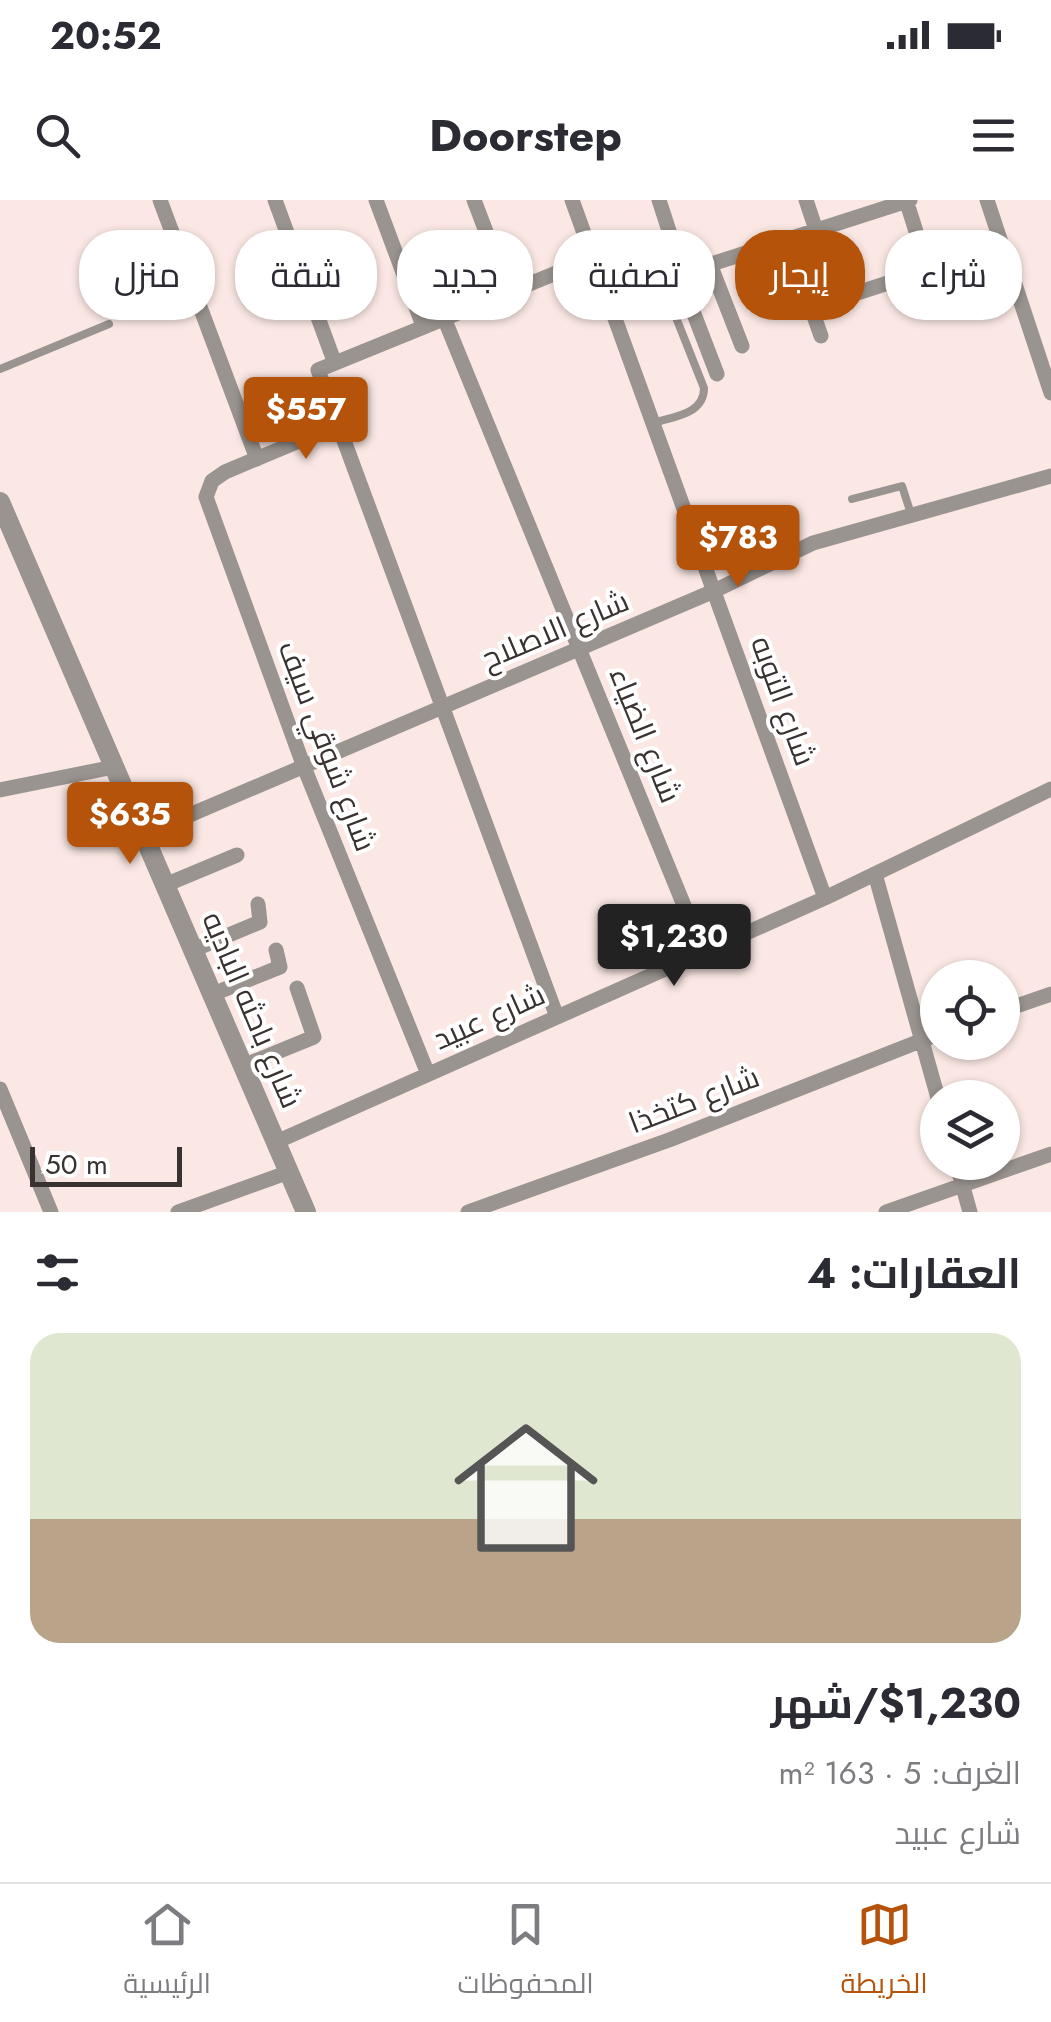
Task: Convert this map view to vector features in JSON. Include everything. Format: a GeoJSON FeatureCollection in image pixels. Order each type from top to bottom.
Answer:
{"type":"FeatureCollection","features":[{"type":"Feature","properties":{"kind":"street"},"geometry":{"type":"LineString","coordinates":[[160,200],[257,458]]}},
{"type":"Feature","properties":{"kind":"street"},"geometry":{"type":"LineString","coordinates":[[274,200],[334,361]]}},
{"type":"Feature","properties":{"kind":"street"},"geometry":{"type":"LineString","coordinates":[[376,200],[423,326]]}},
{"type":"Feature","properties":{"kind":"street"},"geometry":{"type":"LineString","coordinates":[[474,200],[485,230]]}},
{"type":"Feature","properties":{"kind":"street","name":"شارع التوبه"},"geometry":{"type":"LineString","coordinates":[[572,200],[583,230]]}},
{"type":"Feature","properties":{"kind":"street"},"geometry":{"type":"LineString","coordinates":[[660,200],[669,230]]}},
{"type":"Feature","properties":{"kind":"street"},"geometry":{"type":"LineString","coordinates":[[806,200],[816,230],[907,200],[916,230]]}},
{"type":"Feature","properties":{"kind":"street"},"geometry":{"type":"LineString","coordinates":[[987,200],[1051,393]]}},
{"type":"Feature","properties":{"kind":"street"},"geometry":{"type":"LineString","coordinates":[[715,277],[742,346]]}},
{"type":"Feature","properties":{"kind":"street"},"geometry":{"type":"LineString","coordinates":[[439,320],[320,367],[318,374],[557,1017]]}},
{"type":"Feature","properties":{"kind":"street","name":"شارع الضياء"},"geometry":{"type":"LineString","coordinates":[[445,320],[704,952]]}},
{"type":"Feature","properties":{"kind":"street","name":"شارع التوبه"},"geometry":{"type":"LineString","coordinates":[[616,320],[824,898]]}},
{"type":"Feature","properties":{"kind":"street"},"geometry":{"type":"LineString","coordinates":[[698,320],[717,374]]}},
{"type":"Feature","properties":{"kind":"street"},"geometry":{"type":"LineString","coordinates":[[815,320],[820,336]]}},
{"type":"Feature","properties":{"kind":"street","name":"شارع شوقي سيف"},"geometry":{"type":"LineString","coordinates":[[337,424],[212,481],[206,497],[304,767],[428,1074]]}},
{"type":"Feature","properties":{"kind":"street","name":"شارع الاصلاح"},"geometry":{"type":"LineString","coordinates":[[143,835],[714,592],[813,544],[1051,476]]}},
{"type":"Feature","properties":{"kind":"street","name":"شارع باحثه الباديه"},"geometry":{"type":"LineString","coordinates":[[0,502],[306,1212]]}},
{"type":"Feature","properties":{"kind":"street"},"geometry":{"type":"LineString","coordinates":[[0,790],[114,766]]}},
{"type":"Feature","properties":{"kind":"street","name":"شارع عبيد"},"geometry":{"type":"LineString","coordinates":[[276,1142],[824,898],[1051,789]]}},
{"type":"Feature","properties":{"kind":"street"},"geometry":{"type":"LineString","coordinates":[[165,885],[237,855]]}},
{"type":"Feature","properties":{"kind":"street"},"geometry":{"type":"LineString","coordinates":[[875,874],[920,1009]]}},
{"type":"Feature","properties":{"kind":"street"},"geometry":{"type":"LineString","coordinates":[[193,950],[260,922],[258,904]]}},
{"type":"Feature","properties":{"kind":"street"},"geometry":{"type":"LineString","coordinates":[[212,994],[280,967],[276,950]]}},
{"type":"Feature","properties":{"kind":"street"},"geometry":{"type":"LineString","coordinates":[[243,1066],[314,1037],[297,988]]}},
{"type":"Feature","properties":{"kind":"street"},"geometry":{"type":"LineString","coordinates":[[1020,1004],[1051,994]]}},
{"type":"Feature","properties":{"kind":"street","name":"شارع كتخذا"},"geometry":{"type":"LineString","coordinates":[[468,1212],[669,1140],[920,1040]]}},
{"type":"Feature","properties":{"kind":"street"},"geometry":{"type":"LineString","coordinates":[[0,1089],[52,1212]]}},
{"type":"Feature","properties":{"kind":"street"},"geometry":{"type":"LineString","coordinates":[[886,1212],[1051,1154]]}},
{"type":"Feature","properties":{"kind":"street"},"geometry":{"type":"LineString","coordinates":[[178,1212],[289,1172]]}},
{"type":"Feature","properties":{"kind":"street"},"geometry":{"type":"LineString","coordinates":[[961,1180],[970,1212]]}},
{"type":"Feature","properties":{"kind":"lane"},"geometry":{"type":"LineString","coordinates":[[654,423],[698,408],[704,399],[677,320]]}},
{"type":"Feature","properties":{"kind":"lane"},"geometry":{"type":"LineString","coordinates":[[0,369],[108,324]]}},
{"type":"Feature","properties":{"kind":"lane"},"geometry":{"type":"LineString","coordinates":[[852,499],[902,486],[911,514]]}}]}
